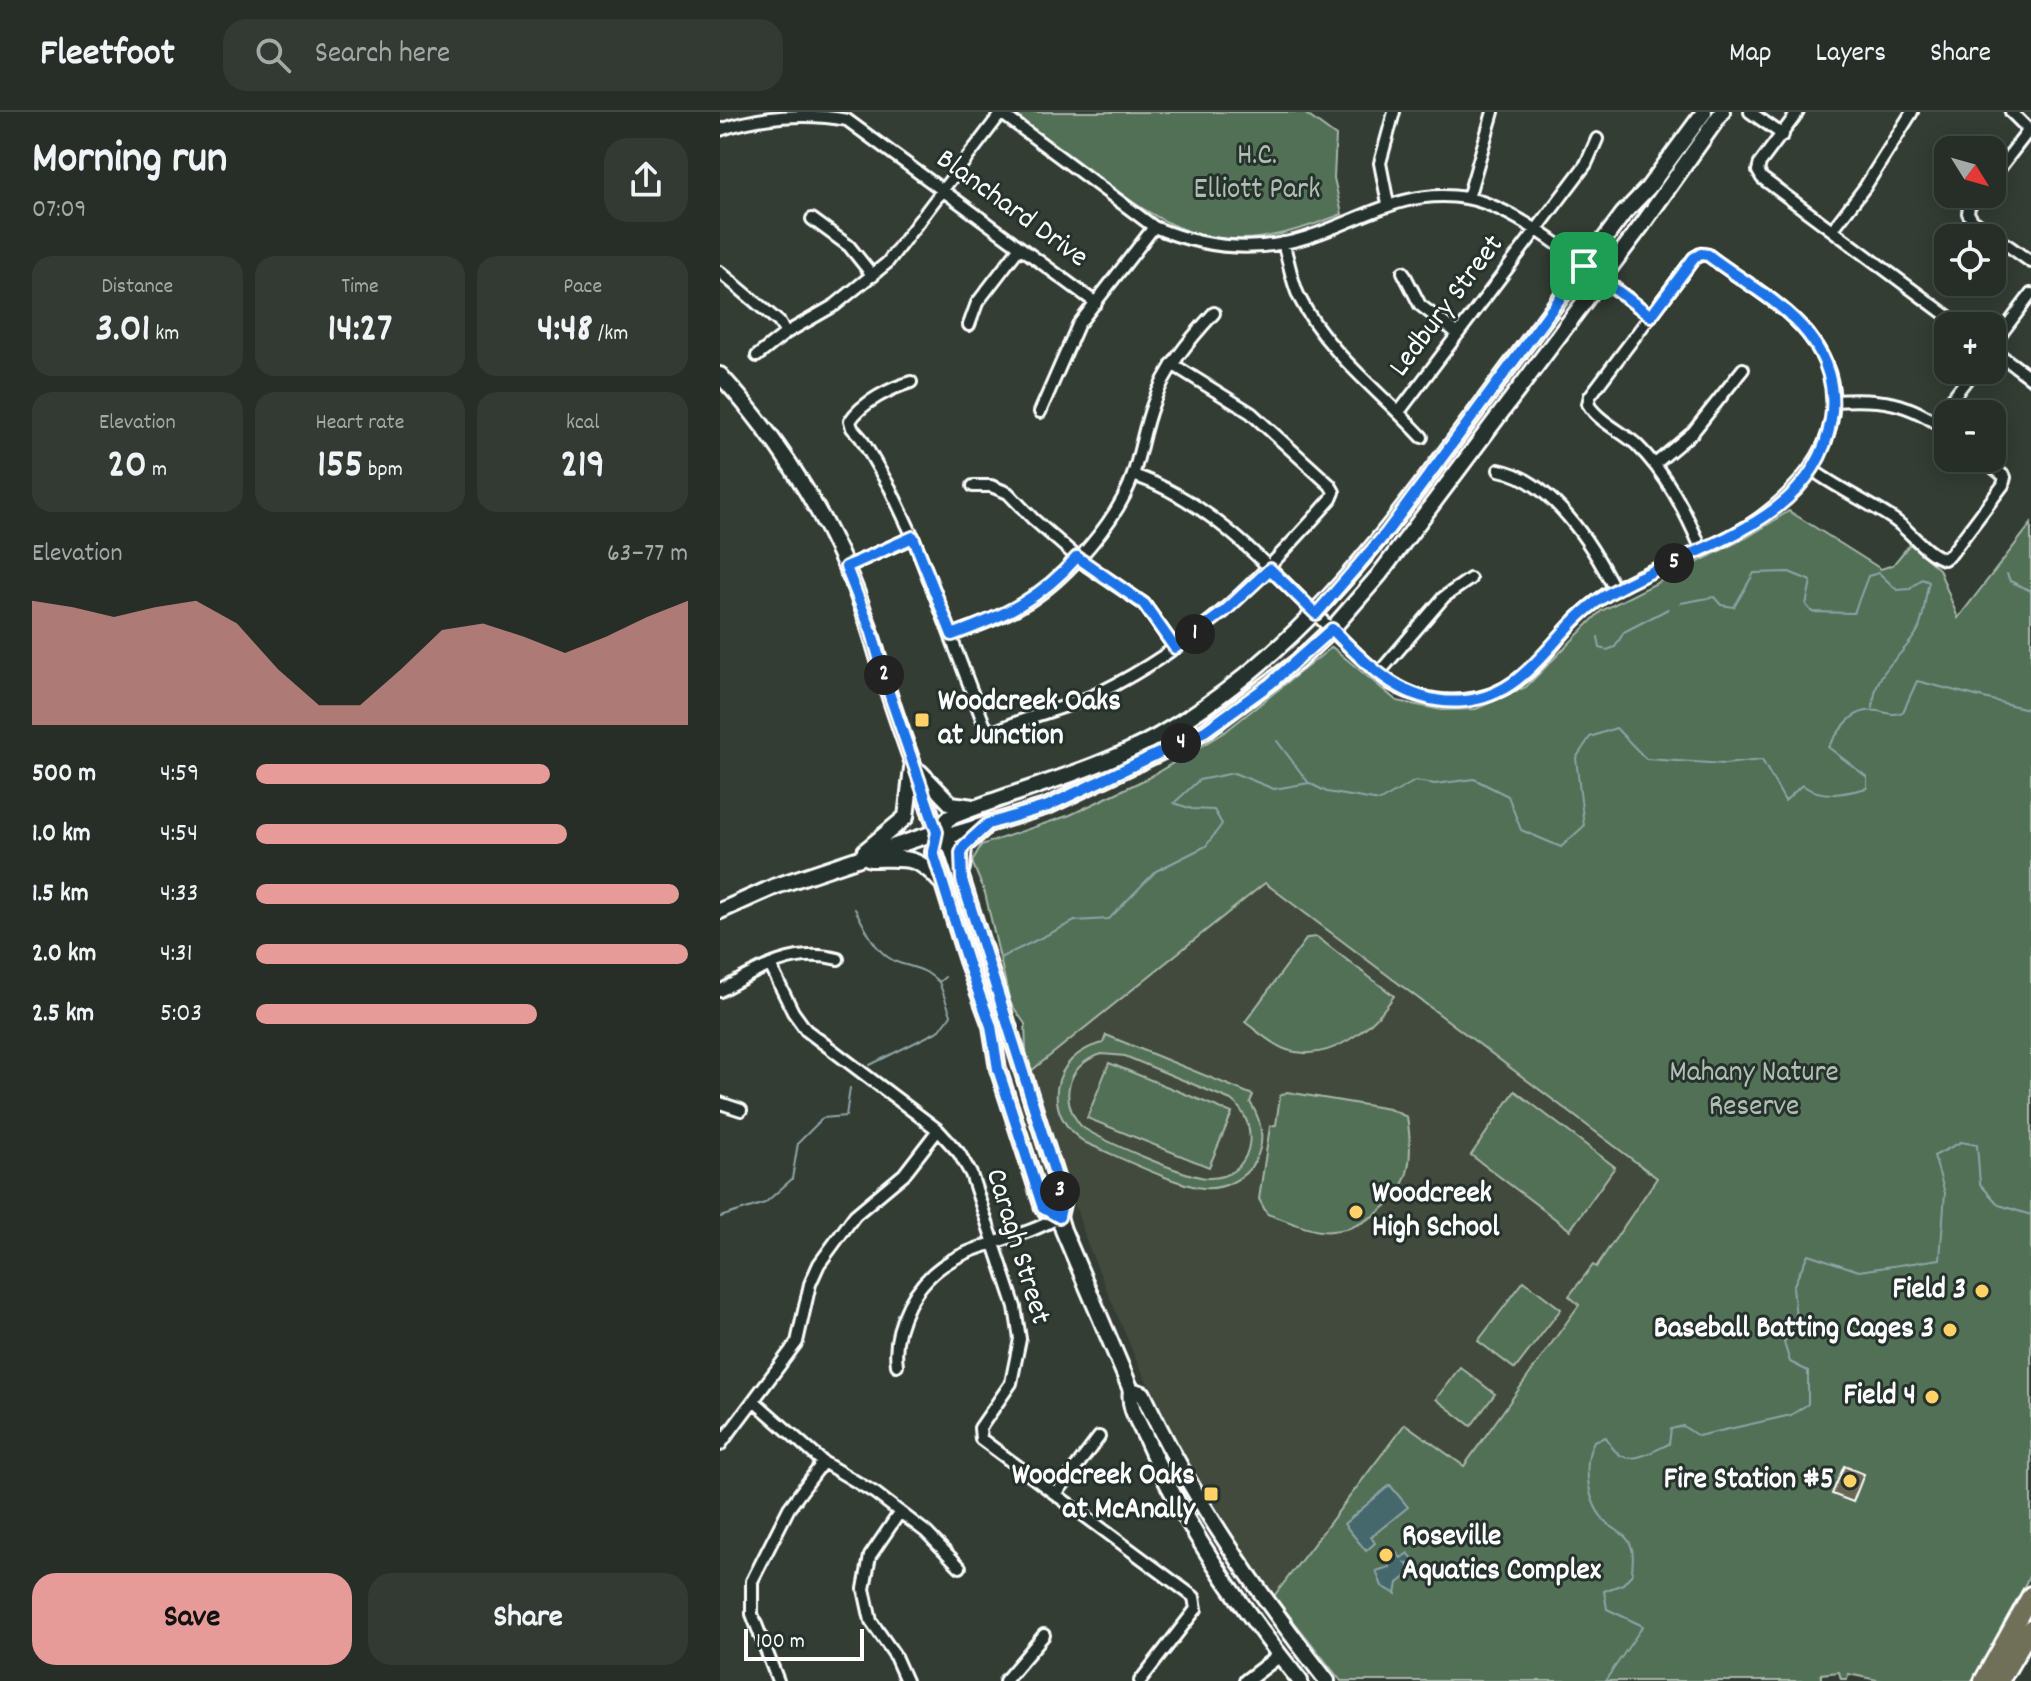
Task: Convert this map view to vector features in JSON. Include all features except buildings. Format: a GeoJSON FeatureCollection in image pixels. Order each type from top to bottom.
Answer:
{"type":"FeatureCollection","features":[{"type":"Feature","properties":{"kind":"main road"},"geometry":{"type":"LineString","coordinates":[[1059,1217],[1043,1208],[998,1069],[991,1026],[933,852],[937,832],[949,818],[1088,768],[1158,735],[1254,670],[1316,614],[1386,533],[1584,266],[1704,112]]}},
{"type":"Feature","properties":{"kind":"main road"},"geometry":{"type":"LineString","coordinates":[[720,911],[776,886],[937,832],[955,834],[1048,806],[1205,731],[1270,684],[1332,629],[1406,541],[1722,112]]}},
{"type":"Feature","properties":{"kind":"main road"},"geometry":{"type":"LineString","coordinates":[[720,375],[782,453],[817,509],[846,567],[872,633],[937,832],[951,847],[1063,1199],[1059,1217],[1078,1271],[1131,1390],[1129,1401],[1170,1493],[1236,1595],[1300,1681]]}},
{"type":"Feature","properties":{"kind":"main road"},"geometry":{"type":"LineString","coordinates":[[913,764],[951,804],[978,806]]}},
{"type":"Feature","properties":{"kind":"main road"},"geometry":{"type":"LineString","coordinates":[[853,859],[906,817],[913,764]]}},
{"type":"Feature","properties":{"kind":"main road"},"geometry":{"type":"LineString","coordinates":[[962,880],[961,853],[964,846],[988,824]]}},
{"type":"Feature","properties":{"kind":"main road"},"geometry":{"type":"LineString","coordinates":[[853,859],[913,859],[926,866],[944,885]]}},
{"type":"Feature","properties":{"kind":"main road"},"geometry":{"type":"LineString","coordinates":[[1131,1390],[1143,1394],[1206,1510],[1296,1642],[1327,1681]]}},
{"type":"Feature","properties":{"kind":"main road"},"geometry":{"type":"LineString","coordinates":[[1983,1681],[2031,1595]]}},
{"type":"Feature","properties":{"kind":"main road"},"geometry":{"type":"LineString","coordinates":[[2000,1681],[2031,1628]]}},
{"type":"Feature","properties":{"kind":"main road"},"geometry":{"type":"LineString","coordinates":[[1280,1655],[1296,1642]]}},
{"type":"Feature","properties":{"kind":"street"},"geometry":{"type":"LineString","coordinates":[[757,356],[786,333],[818,317],[873,276],[899,250],[1002,112],[1154,227],[1181,239],[1244,249],[1310,236],[1388,204],[1428,196],[1468,198],[1499,209],[1536,230],[1651,316]]}},
{"type":"Feature","properties":{"kind":"street"},"geometry":{"type":"LineString","coordinates":[[1388,204],[1380,163],[1394,112]]}},
{"type":"Feature","properties":{"kind":"street"},"geometry":{"type":"LineString","coordinates":[[1468,198],[1493,112]]}},
{"type":"Feature","properties":{"kind":"street"},"geometry":{"type":"LineString","coordinates":[[1750,112],[1783,135]]}},
{"type":"Feature","properties":{"kind":"street"},"geometry":{"type":"LineString","coordinates":[[1798,112],[1760,163],[1758,171],[1762,178],[1943,312]]}},
{"type":"Feature","properties":{"kind":"street"},"geometry":{"type":"LineString","coordinates":[[1833,229],[1865,187],[1912,112]]}},
{"type":"Feature","properties":{"kind":"street"},"geometry":{"type":"LineString","coordinates":[[2006,158],[2027,128],[2011,112]]}},
{"type":"Feature","properties":{"kind":"street","name":"Blanchard Drive"},"geometry":{"type":"LineString","coordinates":[[720,130],[790,114],[816,114],[847,120],[1096,303]]}},
{"type":"Feature","properties":{"kind":"street","name":"Ledbury Street"},"geometry":{"type":"LineString","coordinates":[[1399,412],[1586,164],[1597,139]]}},
{"type":"Feature","properties":{"kind":"street"},"geometry":{"type":"LineString","coordinates":[[1969,208],[1972,220],[2031,262]]}},
{"type":"Feature","properties":{"kind":"street"},"geometry":{"type":"LineString","coordinates":[[812,219],[849,246],[873,276]]}},
{"type":"Feature","properties":{"kind":"street"},"geometry":{"type":"LineString","coordinates":[[1040,412],[1071,339],[1154,227]]}},
{"type":"Feature","properties":{"kind":"street"},"geometry":{"type":"LineString","coordinates":[[1283,243],[1299,296],[1314,322],[1342,359],[1422,437]]}},
{"type":"Feature","properties":{"kind":"street"},"geometry":{"type":"LineString","coordinates":[[969,325],[977,303],[1020,247]]}},
{"type":"Feature","properties":{"kind":"street"},"geometry":{"type":"LineString","coordinates":[[1133,475],[1171,491],[1237,538],[1378,674],[1402,690],[1450,702],[1480,698],[1523,677],[1588,607],[1615,590],[1702,550],[1742,531],[1769,512],[1811,469],[1826,439],[1833,401],[1825,363],[1807,333],[1708,255],[1701,254],[1694,258],[1590,396],[1588,404],[1593,412],[1625,435],[1655,464],[1678,500],[1702,550]]}},
{"type":"Feature","properties":{"kind":"street"},"geometry":{"type":"LineString","coordinates":[[720,272],[779,322],[786,333]]}},
{"type":"Feature","properties":{"kind":"street"},"geometry":{"type":"LineString","coordinates":[[1403,272],[1420,305],[1458,334]]}},
{"type":"Feature","properties":{"kind":"street"},"geometry":{"type":"LineString","coordinates":[[2006,329],[2031,294]]}},
{"type":"Feature","properties":{"kind":"street"},"geometry":{"type":"LineString","coordinates":[[952,635],[1029,602],[1060,577],[1113,514],[1133,475],[1153,401],[1172,364],[1214,313]]}},
{"type":"Feature","properties":{"kind":"street"},"geometry":{"type":"LineString","coordinates":[[2006,359],[2031,378]]}},
{"type":"Feature","properties":{"kind":"street"},"geometry":{"type":"LineString","coordinates":[[911,382],[882,394],[850,421],[890,488],[913,537],[988,730],[996,731],[1097,694],[1175,648],[1225,611],[1270,569],[1310,525],[1334,492],[1266,425],[1172,364]]}},
{"type":"Feature","properties":{"kind":"street"},"geometry":{"type":"LineString","coordinates":[[1655,464],[1693,432],[1743,369]]}},
{"type":"Feature","properties":{"kind":"street"},"geometry":{"type":"LineString","coordinates":[[1951,400],[1963,384]]}},
{"type":"Feature","properties":{"kind":"street"},"geometry":{"type":"LineString","coordinates":[[1833,401],[1898,403],[1934,421]]}},
{"type":"Feature","properties":{"kind":"street"},"geometry":{"type":"LineString","coordinates":[[1811,469],[1847,494],[1894,520],[1928,550],[1944,559],[2003,485],[2005,477],[2002,472]]}},
{"type":"Feature","properties":{"kind":"street"},"geometry":{"type":"LineString","coordinates":[[1499,470],[1524,480],[1574,522],[1592,545],[1615,590]]}},
{"type":"Feature","properties":{"kind":"street"},"geometry":{"type":"LineString","coordinates":[[973,486],[991,486],[1008,493],[1077,557],[1144,604],[1175,648]]}},
{"type":"Feature","properties":{"kind":"street"},"geometry":{"type":"LineString","coordinates":[[846,567],[913,537]]}},
{"type":"Feature","properties":{"kind":"street"},"geometry":{"type":"LineString","coordinates":[[1378,674],[1444,597],[1470,579]]}},
{"type":"Feature","properties":{"kind":"street"},"geometry":{"type":"LineString","coordinates":[[720,991],[770,965],[802,955],[838,959]]}},
{"type":"Feature","properties":{"kind":"street","name":"Caragh Street"},"geometry":{"type":"LineString","coordinates":[[770,965],[793,1012],[806,1030],[938,1130],[968,1166],[1018,1317],[1019,1351],[1011,1383],[978,1434],[981,1439],[1194,1597],[1196,1609],[1140,1681]]}},
{"type":"Feature","properties":{"kind":"street"},"geometry":{"type":"LineString","coordinates":[[720,1103],[741,1110]]}},
{"type":"Feature","properties":{"kind":"street"},"geometry":{"type":"LineString","coordinates":[[720,1445],[797,1342],[810,1284],[819,1264],[855,1215],[904,1174],[938,1130]]}},
{"type":"Feature","properties":{"kind":"street"},"geometry":{"type":"LineString","coordinates":[[897,1365],[896,1346],[902,1321],[926,1279],[946,1261],[1044,1226],[1059,1217]]}},
{"type":"Feature","properties":{"kind":"street"},"geometry":{"type":"LineString","coordinates":[[754,1401],[823,1462],[900,1512],[936,1540],[960,1567]]}},
{"type":"Feature","properties":{"kind":"street"},"geometry":{"type":"LineString","coordinates":[[1056,1494],[1099,1437]]}},
{"type":"Feature","properties":{"kind":"street"},"geometry":{"type":"LineString","coordinates":[[778,1681],[752,1614],[752,1581],[789,1508],[823,1462]]}},
{"type":"Feature","properties":{"kind":"street"},"geometry":{"type":"LineString","coordinates":[[900,1512],[870,1556],[864,1589],[871,1621],[894,1654],[906,1681]]}},
{"type":"Feature","properties":{"kind":"street"},"geometry":{"type":"LineString","coordinates":[[1005,1681],[1044,1635]]}},
{"type":"Feature","properties":{"kind":"street"},"geometry":{"type":"LineString","coordinates":[[1246,1681],[1280,1655]]}},
{"type":"Feature","properties":{"kind":"shaded area","name":"Woodcreek High School"},"geometry":{"type":"Polygon","coordinates":[[[1265,883],[1657,1178],[1596,1268],[1593,1266],[1580,1305],[1464,1467],[1405,1424],[1274,1596],[1195,1475],[1137,1362],[1088,1245],[1031,1071],[1265,883]]]}},
{"type":"Feature","properties":{"kind":"green space","name":"H.C. Elliott Park"},"geometry":{"type":"Polygon","coordinates":[[[1016,112],[1303,112],[1336,136],[1334,178],[1342,214],[1263,237],[1231,239],[1201,235],[1173,225],[1144,209],[1036,133],[1016,112]]]}},
{"type":"Feature","properties":{"kind":"green space","name":"Mahany Nature Reserve"},"geometry":{"type":"Polygon","coordinates":[[[1789,511],[1881,569],[1893,565],[1910,544],[1939,569],[1958,618],[2031,524],[2031,1573],[1975,1681],[1882,1681],[1848,1674],[1847,1679],[1841,1679],[1839,1672],[1821,1674],[1821,1681],[1341,1681],[1274,1596],[1405,1424],[1464,1466],[1579,1305],[1569,1296],[1593,1265],[1596,1267],[1657,1178],[1265,883],[1031,1071],[1026,1051],[1025,1024],[1010,1002],[985,893],[972,862],[981,845],[1070,815],[1148,778],[1226,731],[1332,647],[1397,701],[1442,710],[1476,709],[1526,687],[1601,611],[1748,537],[1789,511]]]}},
{"type":"Feature","properties":{"kind":"green space"},"geometry":{"type":"Polygon","coordinates":[[[1317,937],[1394,996],[1362,1031],[1334,1048],[1303,1053],[1287,1050],[1245,1022],[1307,938],[1317,937]]]}},
{"type":"Feature","properties":{"kind":"green space"},"geometry":{"type":"Polygon","coordinates":[[[1106,1035],[1253,1095],[1250,1102],[1260,1124],[1261,1146],[1251,1167],[1226,1185],[1211,1188],[1191,1186],[1086,1143],[1071,1131],[1057,1102],[1057,1087],[1062,1073],[1085,1050],[1103,1043],[1106,1035]],[[1102,1054],[1080,1066],[1074,1075],[1068,1095],[1074,1117],[1082,1127],[1144,1157],[1196,1176],[1223,1176],[1235,1170],[1243,1161],[1250,1136],[1241,1110],[1231,1100],[1125,1056],[1102,1054]]]}},
{"type":"Feature","properties":{"kind":"green space"},"geometry":{"type":"Polygon","coordinates":[[[1109,1063],[1232,1113],[1209,1167],[1087,1118],[1109,1063]]]}},
{"type":"Feature","properties":{"kind":"green space"},"geometry":{"type":"Polygon","coordinates":[[[1515,1091],[1615,1167],[1570,1230],[1471,1155],[1515,1091]]]}},
{"type":"Feature","properties":{"kind":"green space"},"geometry":{"type":"Polygon","coordinates":[[[1287,1092],[1389,1109],[1407,1117],[1410,1159],[1407,1173],[1385,1207],[1361,1223],[1334,1231],[1300,1226],[1267,1214],[1259,1199],[1270,1126],[1276,1125],[1280,1096],[1287,1092]]]}},
{"type":"Feature","properties":{"kind":"green space"},"geometry":{"type":"Polygon","coordinates":[[[1524,1281],[1561,1309],[1515,1369],[1478,1341],[1524,1281]]]}},
{"type":"Feature","properties":{"kind":"green space"},"geometry":{"type":"Polygon","coordinates":[[[1460,1367],[1495,1394],[1471,1426],[1436,1399],[1460,1367]]]}},
{"type":"Feature","properties":{"kind":"water"},"geometry":{"type":"Polygon","coordinates":[[[1390,1485],[1408,1507],[1371,1537],[1375,1543],[1366,1551],[1344,1524],[1390,1485]]]}},
{"type":"Feature","properties":{"kind":"water"},"geometry":{"type":"Polygon","coordinates":[[[1394,1550],[1401,1558],[1408,1553],[1416,1562],[1411,1565],[1406,1563],[1412,1572],[1398,1583],[1396,1594],[1382,1586],[1376,1571],[1390,1567],[1384,1559],[1394,1550]]]}},
{"type":"Feature","properties":{"kind":"waterway"},"geometry":{"type":"LineString","coordinates":[[1681,603],[1714,597],[1721,605],[1734,607],[1754,573],[1789,572],[1811,581],[1806,605],[1812,612],[1854,613],[1868,576],[1879,573],[1897,590],[1910,589],[1922,579],[1929,582],[1920,627],[1883,674],[1873,708]]}},
{"type":"Feature","properties":{"kind":"waterway"},"geometry":{"type":"LineString","coordinates":[[2007,574],[2010,581],[2031,591]]}},
{"type":"Feature","properties":{"kind":"waterway"},"geometry":{"type":"LineString","coordinates":[[1598,637],[1600,648],[1607,650],[1615,647],[1624,632],[1668,609]]}},
{"type":"Feature","properties":{"kind":"waterway"},"geometry":{"type":"LineString","coordinates":[[1000,958],[1075,921],[1109,919],[1156,871],[1206,846],[1222,824],[1214,810],[1192,809],[1174,803],[1199,780],[1234,773],[1274,789],[1309,783],[1327,792],[1380,801],[1415,781],[1435,784],[1474,779],[1508,796],[1521,830],[1561,847],[1584,826],[1576,758],[1590,737],[1616,728],[1646,759],[1725,764],[1762,760],[1785,801],[1802,785],[1825,794],[1867,788],[1867,777],[1828,747],[1848,721],[1861,712],[1903,712],[1917,681],[2027,709],[2031,725]]}},
{"type":"Feature","properties":{"kind":"waterway"},"geometry":{"type":"LineString","coordinates":[[1277,741],[1308,782]]}},
{"type":"Feature","properties":{"kind":"waterway"},"geometry":{"type":"LineString","coordinates":[[855,909],[872,940],[884,954],[899,963],[925,971],[939,982]]}},
{"type":"Feature","properties":{"kind":"waterway"},"geometry":{"type":"LineString","coordinates":[[870,1065],[940,1030],[951,1015],[939,982],[945,977]]}},
{"type":"Feature","properties":{"kind":"waterway"},"geometry":{"type":"LineString","coordinates":[[720,1217],[765,1203],[792,1179],[798,1143],[823,1118],[846,1116],[850,1088]]}},
{"type":"Feature","properties":{"kind":"waterway"},"geometry":{"type":"LineString","coordinates":[[1605,1681],[1643,1626],[1607,1609],[1604,1591],[1623,1584],[1632,1574],[1633,1555],[1628,1540],[1600,1515],[1591,1495],[1588,1461],[1594,1441],[1606,1437],[1619,1454],[1633,1458],[1669,1444],[1671,1429],[1683,1426],[1698,1436],[1791,1415],[1808,1404],[1808,1371],[1790,1362],[1784,1343],[1796,1318],[1793,1287],[1808,1254],[1859,1271],[1940,1259],[1945,1193],[1934,1156],[1961,1142],[1977,1145],[1980,1184],[1999,1205],[2031,1215]]}},
{"type":"Feature","properties":{"kind":"place","name":"Woodcreek Oaks at Junction"},"geometry":{"type":"Point","coordinates":[922,720]}},
{"type":"Feature","properties":{"kind":"place","name":"Woodcreek High School"},"geometry":{"type":"Point","coordinates":[1356,1212]}},
{"type":"Feature","properties":{"kind":"place","name":"Field 3"},"geometry":{"type":"Point","coordinates":[1982,1291]}},
{"type":"Feature","properties":{"kind":"place","name":"Baseball Batting Cages 3"},"geometry":{"type":"Point","coordinates":[1950,1330]}},
{"type":"Feature","properties":{"kind":"place","name":"Field 4"},"geometry":{"type":"Point","coordinates":[1932,1397]}},
{"type":"Feature","properties":{"kind":"place","name":"Fire Station #5"},"geometry":{"type":"Point","coordinates":[1850,1481]}},
{"type":"Feature","properties":{"kind":"place","name":"Woodcreek Oaks at McAnally"},"geometry":{"type":"Point","coordinates":[1211,1494]}},
{"type":"Feature","properties":{"kind":"place","name":"Roseville Aquatics Complex"},"geometry":{"type":"Point","coordinates":[1386,1555]}},
{"type":"Feature","properties":{"kind":"route"},"geometry":{"type":"LineString","coordinates":[[1701,254],[1708,255],[1800,324],[1820,352],[1832,389],[1830,425],[1817,459],[1782,502],[1742,531],[1615,590],[1588,607],[1535,666],[1511,686],[1498,692],[1450,702],[1413,695],[1378,674],[1332,629],[1270,684],[1205,731],[1048,806],[988,824],[968,842],[961,853],[962,880],[1063,1199],[1059,1217],[1043,1208],[998,1069],[991,1026],[933,852],[937,832],[888,690],[872,633],[846,567],[913,537],[952,635],[1029,602],[1060,577],[1077,557],[1144,604],[1175,648],[1225,611],[1270,569],[1316,614],[1386,533],[1584,266],[1651,316],[1694,258],[1701,254]]}}]}
